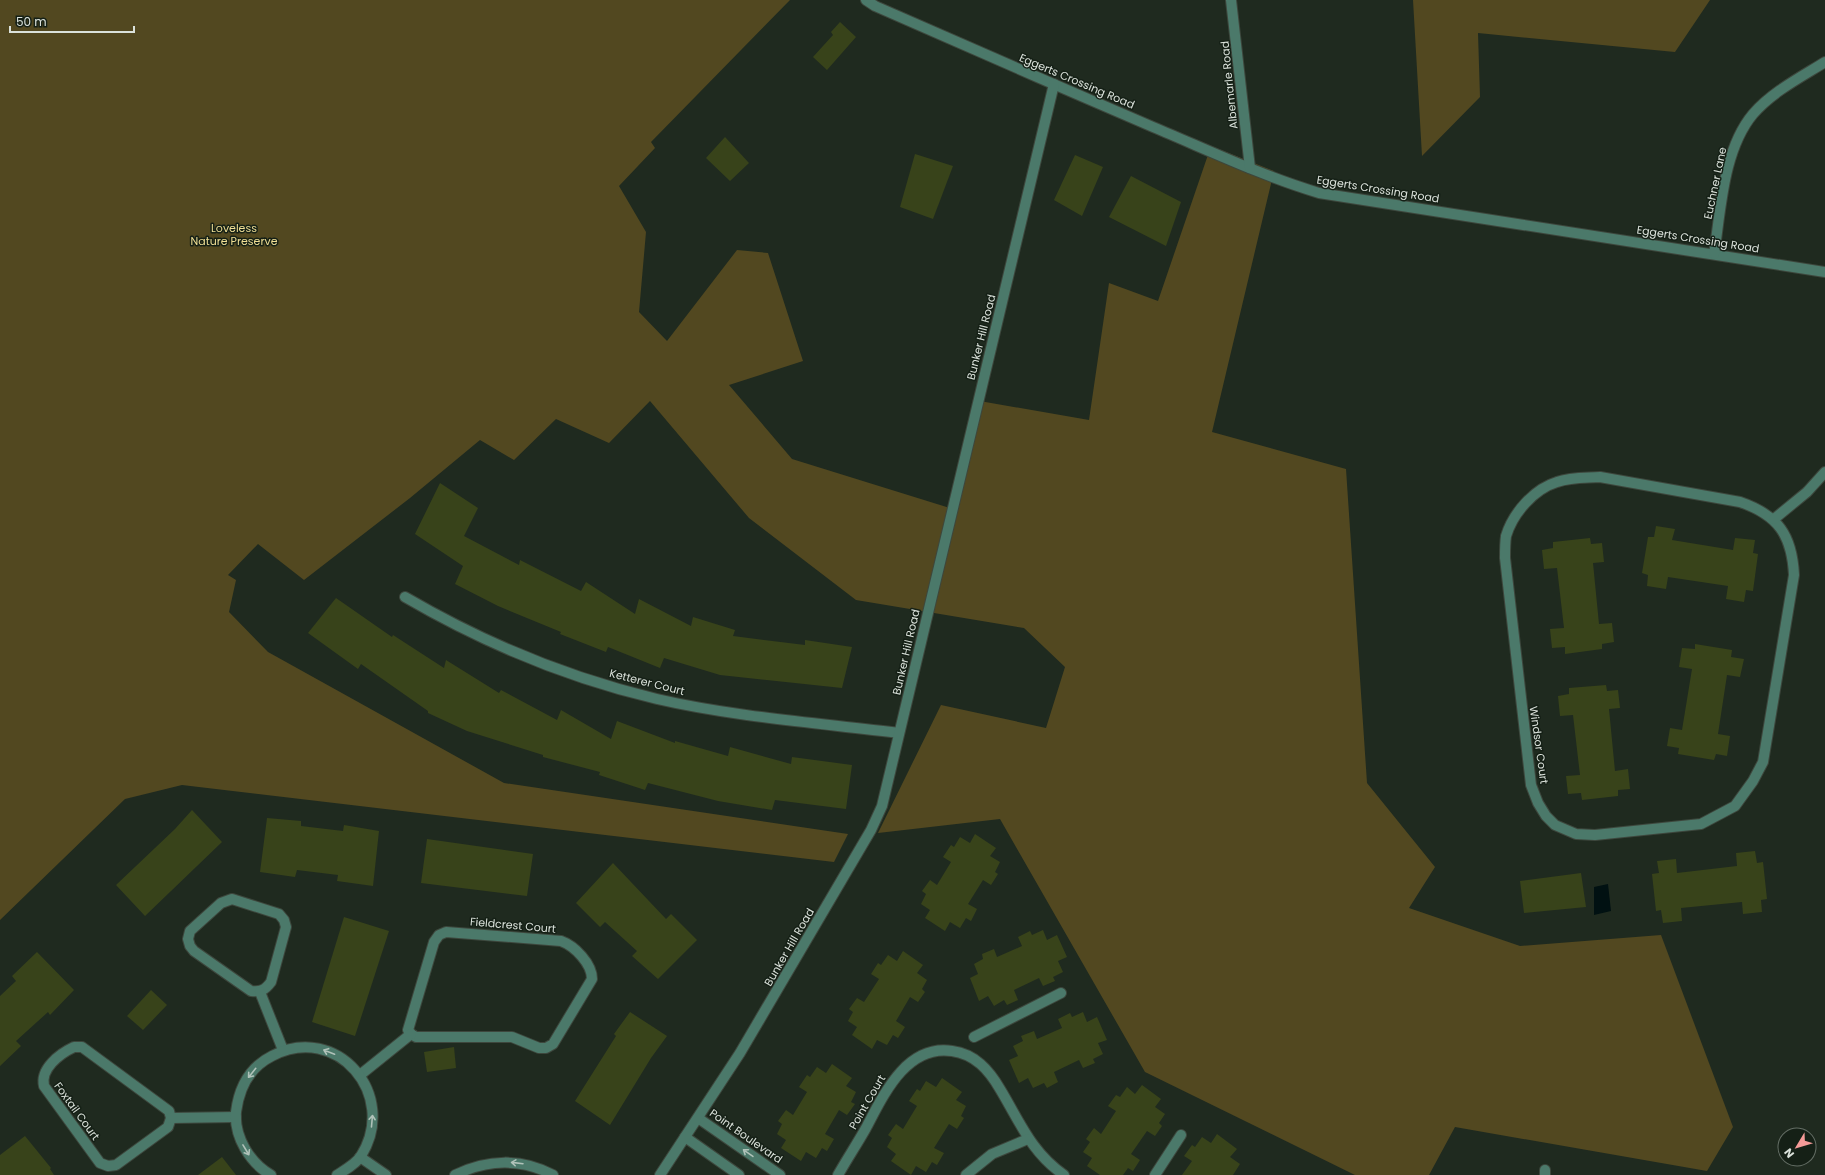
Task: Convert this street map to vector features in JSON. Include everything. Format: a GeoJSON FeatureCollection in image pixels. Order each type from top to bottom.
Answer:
{"type":"FeatureCollection","features":[{"type":"Feature","properties":{"kind":"street","name":"Eggerts Crossing Road"},"geometry":{"type":"LineString","coordinates":[[866,0],[876,6],[1054,84],[1250,168],[1283,182],[1319,193],[1825,272]]}},
{"type":"Feature","properties":{"kind":"street","name":"Albemarle Road"},"geometry":{"type":"LineString","coordinates":[[1231,0],[1250,168]]}},
{"type":"Feature","properties":{"kind":"street","name":"Euchner Lane"},"geometry":{"type":"LineString","coordinates":[[1714,254],[1728,171],[1732,153],[1740,133],[1753,114],[1769,99],[1825,62]]}},
{"type":"Feature","properties":{"kind":"street","name":"Bunker Hill Road"},"geometry":{"type":"LineString","coordinates":[[660,1175],[740,1053],[871,830],[882,806],[1054,84]]}},
{"type":"Feature","properties":{"kind":"street"},"geometry":{"type":"LineString","coordinates":[[1774,519],[1807,492],[1825,472]]}},
{"type":"Feature","properties":{"kind":"street","name":"Windsor Court"},"geometry":{"type":"LineString","coordinates":[[1573,478],[1600,478],[1740,502],[1759,508],[1774,519],[1789,546],[1794,575],[1763,762],[1744,794],[1735,806],[1701,824],[1595,835],[1576,834],[1555,825],[1546,816],[1538,803],[1531,784],[1504,558],[1506,537],[1521,508],[1546,486],[1557,481],[1573,478]]}},
{"type":"Feature","properties":{"kind":"street","name":"Ketterer Court"},"geometry":{"type":"LineString","coordinates":[[405,597],[476,635],[530,659],[593,681],[657,699],[715,710],[899,733]]}},
{"type":"Feature","properties":{"kind":"street"},"geometry":{"type":"LineString","coordinates":[[232,899],[279,914],[284,920],[286,927],[271,982],[267,988],[260,992],[251,991],[194,951],[190,946],[188,939],[190,931],[225,900],[232,899]]}},
{"type":"Feature","properties":{"kind":"street","name":"Fieldcrest Court"},"geometry":{"type":"LineString","coordinates":[[446,932],[562,941],[568,943],[589,965],[592,971],[592,979],[588,986],[553,1044],[546,1048],[539,1048],[512,1036],[416,1037],[411,1034],[408,1030],[434,942],[439,935],[446,932]]}},
{"type":"Feature","properties":{"kind":"street"},"geometry":{"type":"LineString","coordinates":[[260,992],[283,1050]]}},
{"type":"Feature","properties":{"kind":"street"},"geometry":{"type":"LineString","coordinates":[[974,1037],[1062,993]]}},
{"type":"Feature","properties":{"kind":"street"},"geometry":{"type":"LineString","coordinates":[[360,1075],[411,1034]]}},
{"type":"Feature","properties":{"kind":"street","name":"Foxtail Court"},"geometry":{"type":"LineString","coordinates":[[74,1047],[82,1047],[169,1110],[170,1118],[168,1127],[116,1165],[108,1166],[100,1163],[44,1086],[42,1079],[44,1070],[67,1050],[74,1047]]}},
{"type":"Feature","properties":{"kind":"street"},"geometry":{"type":"LineString","coordinates":[[271,1175],[257,1165],[247,1153],[240,1138],[236,1117],[238,1099],[243,1085],[252,1072],[264,1060],[283,1050],[298,1047],[315,1047],[332,1052],[346,1061],[360,1075],[368,1090],[372,1115],[369,1138],[360,1157],[337,1175]]}},
{"type":"Feature","properties":{"kind":"street","name":"Point Court"},"geometry":{"type":"LineString","coordinates":[[838,1175],[891,1083],[904,1068],[918,1058],[933,1052],[948,1050],[961,1052],[974,1058],[985,1067],[1000,1088],[1028,1139],[1037,1151],[1064,1175]]}},
{"type":"Feature","properties":{"kind":"street"},"geometry":{"type":"LineString","coordinates":[[170,1118],[236,1117]]}},
{"type":"Feature","properties":{"kind":"street","name":"Point Boulevard"},"geometry":{"type":"LineString","coordinates":[[698,1118],[780,1175]]}},
{"type":"Feature","properties":{"kind":"street"},"geometry":{"type":"LineString","coordinates":[[1154,1175],[1181,1135]]}},
{"type":"Feature","properties":{"kind":"street"},"geometry":{"type":"LineString","coordinates":[[685,1137],[739,1175]]}},
{"type":"Feature","properties":{"kind":"street"},"geometry":{"type":"LineString","coordinates":[[966,1175],[992,1154],[1012,1144],[1028,1139]]}},
{"type":"Feature","properties":{"kind":"street"},"geometry":{"type":"LineString","coordinates":[[360,1157],[386,1175]]}},
{"type":"Feature","properties":{"kind":"street"},"geometry":{"type":"LineString","coordinates":[[455,1175],[474,1166],[494,1162],[516,1162],[534,1166],[553,1175]]}},
{"type":"Feature","properties":{"kind":"green space","name":"Loveless Nature Preserve"},"geometry":{"type":"Polygon","coordinates":[[[0,0],[790,0],[651,142],[655,148],[619,186],[646,232],[639,312],[667,341],[737,250],[768,253],[803,361],[729,385],[792,459],[953,509],[974,400],[1089,420],[1109,283],[1158,301],[1211,146],[1274,171],[1212,432],[1346,469],[1367,783],[1435,867],[1409,908],[1520,946],[1661,935],[1733,1127],[1707,1171],[1455,1127],[1429,1175],[1355,1175],[1145,1072],[1000,819],[878,833],[941,705],[1046,728],[1065,667],[1024,628],[856,600],[749,518],[650,401],[609,443],[556,419],[514,460],[480,440],[410,498],[304,580],[258,544],[228,575],[236,580],[229,612],[268,652],[504,783],[848,834],[834,862],[182,785],[125,799],[0,920],[0,0]]]}},
{"type":"Feature","properties":{"kind":"green space"},"geometry":{"type":"Polygon","coordinates":[[[1413,0],[1710,0],[1675,52],[1478,33],[1480,97],[1422,156],[1413,0]]]}},
{"type":"Feature","properties":{"kind":"shaded area"},"geometry":{"type":"Polygon","coordinates":[[[1608,884],[1611,911],[1594,915],[1594,887],[1608,884]]]}},
{"type":"Feature","properties":{"kind":"building"},"geometry":{"type":"Polygon","coordinates":[[[840,22],[856,37],[827,70],[813,57],[833,35],[831,32],[840,22]]]}},
{"type":"Feature","properties":{"kind":"building"},"geometry":{"type":"Polygon","coordinates":[[[725,137],[749,163],[730,181],[706,158],[725,137]]]}},
{"type":"Feature","properties":{"kind":"building"},"geometry":{"type":"Polygon","coordinates":[[[915,154],[953,166],[933,219],[900,207],[915,154]]]}},
{"type":"Feature","properties":{"kind":"building"},"geometry":{"type":"Polygon","coordinates":[[[1075,155],[1103,167],[1082,216],[1054,200],[1075,155]]]}},
{"type":"Feature","properties":{"kind":"building"},"geometry":{"type":"Polygon","coordinates":[[[1131,176],[1181,202],[1166,246],[1109,217],[1131,176]]]}},
{"type":"Feature","properties":{"kind":"building"},"geometry":{"type":"Polygon","coordinates":[[[440,483],[478,508],[464,536],[519,565],[520,560],[581,591],[586,582],[635,614],[639,599],[691,626],[693,617],[735,630],[733,636],[805,645],[805,640],[852,647],[842,688],[720,675],[664,658],[660,668],[608,647],[606,652],[560,634],[561,632],[498,606],[455,584],[463,566],[415,534],[440,483]]]}},
{"type":"Feature","properties":{"kind":"building"},"geometry":{"type":"Polygon","coordinates":[[[1656,526],[1675,529],[1672,540],[1733,550],[1735,538],[1755,540],[1753,553],[1758,554],[1753,591],[1746,590],[1744,602],[1726,599],[1728,586],[1668,577],[1666,589],[1647,586],[1648,575],[1642,573],[1648,537],[1654,537],[1656,526]]]}},
{"type":"Feature","properties":{"kind":"building"},"geometry":{"type":"Polygon","coordinates":[[[1590,538],[1591,544],[1602,543],[1604,562],[1593,563],[1599,624],[1612,623],[1614,642],[1602,644],[1602,649],[1565,654],[1565,647],[1552,648],[1550,629],[1564,628],[1557,568],[1544,569],[1542,550],[1553,548],[1553,542],[1590,538]]]}},
{"type":"Feature","properties":{"kind":"building"},"geometry":{"type":"Polygon","coordinates":[[[336,598],[392,637],[393,635],[444,668],[446,660],[499,693],[501,690],[557,720],[561,710],[611,739],[617,721],[675,743],[675,741],[728,756],[730,747],[791,764],[792,757],[852,765],[846,809],[775,800],[772,810],[718,801],[648,783],[645,790],[599,775],[600,772],[543,757],[543,755],[467,731],[428,713],[428,711],[361,664],[358,669],[308,633],[336,598]]]}},
{"type":"Feature","properties":{"kind":"building"},"geometry":{"type":"Polygon","coordinates":[[[1695,644],[1732,650],[1731,657],[1744,659],[1740,677],[1727,675],[1718,734],[1730,736],[1727,756],[1716,754],[1714,760],[1678,754],[1679,748],[1667,746],[1670,728],[1682,730],[1692,669],[1679,667],[1682,648],[1695,649],[1695,644]]]}},
{"type":"Feature","properties":{"kind":"building"},"geometry":{"type":"Polygon","coordinates":[[[1606,685],[1607,691],[1618,690],[1620,708],[1609,709],[1615,771],[1628,769],[1630,789],[1618,790],[1618,796],[1582,800],[1581,793],[1568,794],[1566,776],[1580,775],[1573,715],[1560,716],[1558,696],[1569,694],[1569,688],[1606,685]]]}},
{"type":"Feature","properties":{"kind":"building"},"geometry":{"type":"Polygon","coordinates":[[[192,810],[222,842],[145,916],[116,885],[175,829],[192,810]]]}},
{"type":"Feature","properties":{"kind":"building"},"geometry":{"type":"Polygon","coordinates":[[[267,818],[301,821],[301,826],[343,831],[344,825],[379,831],[373,886],[337,881],[338,875],[297,870],[295,877],[260,872],[267,818]]]}},
{"type":"Feature","properties":{"kind":"building"},"geometry":{"type":"Polygon","coordinates":[[[975,834],[996,848],[990,856],[1000,862],[995,872],[998,874],[991,885],[983,880],[968,904],[977,909],[971,921],[966,918],[960,928],[950,922],[945,931],[925,918],[930,910],[921,904],[926,894],[922,891],[930,880],[937,885],[951,862],[943,857],[951,845],[954,847],[960,837],[970,843],[975,834]]]}},
{"type":"Feature","properties":{"kind":"building"},"geometry":{"type":"Polygon","coordinates":[[[427,839],[533,854],[527,896],[421,883],[427,839]]]}},
{"type":"Feature","properties":{"kind":"building"},"geometry":{"type":"Polygon","coordinates":[[[1755,851],[1757,863],[1763,862],[1767,899],[1761,900],[1762,912],[1743,914],[1742,902],[1681,908],[1682,921],[1663,923],[1661,910],[1656,911],[1652,874],[1659,873],[1657,861],[1676,859],[1677,873],[1737,866],[1736,853],[1755,851]]]}},
{"type":"Feature","properties":{"kind":"building"},"geometry":{"type":"Polygon","coordinates":[[[613,863],[666,919],[671,914],[697,940],[658,979],[632,956],[637,951],[605,922],[600,927],[576,903],[613,863]]]}},
{"type":"Feature","properties":{"kind":"building"},"geometry":{"type":"Polygon","coordinates":[[[1581,873],[1586,907],[1524,913],[1520,881],[1581,873]]]}},
{"type":"Feature","properties":{"kind":"building"},"geometry":{"type":"Polygon","coordinates":[[[344,917],[389,931],[355,1036],[312,1022],[344,917]]]}},
{"type":"Feature","properties":{"kind":"building"},"geometry":{"type":"Polygon","coordinates":[[[1043,930],[1047,940],[1057,935],[1067,957],[1058,961],[1063,972],[1053,977],[1055,981],[1043,986],[1039,978],[1014,990],[1018,1000],[1007,1005],[1004,1000],[994,1006],[988,996],[979,1001],[970,978],[978,974],[974,964],[983,959],[982,954],[994,949],[997,957],[1022,946],[1018,937],[1030,931],[1032,935],[1043,930]]]}},
{"type":"Feature","properties":{"kind":"building"},"geometry":{"type":"Polygon","coordinates":[[[903,951],[923,965],[917,973],[927,980],[922,989],[925,992],[918,1002],[910,997],[896,1021],[905,1027],[898,1038],[893,1035],[887,1045],[877,1040],[872,1049],[852,1035],[857,1027],[848,1021],[853,1012],[849,1009],[857,998],[864,1002],[879,979],[871,974],[878,963],[881,965],[888,955],[897,961],[903,951]]]}},
{"type":"Feature","properties":{"kind":"building"},"geometry":{"type":"Polygon","coordinates":[[[37,952],[74,990],[50,1015],[48,1012],[16,1041],[21,1046],[0,1066],[0,996],[16,981],[12,976],[37,952]]]}},
{"type":"Feature","properties":{"kind":"building"},"geometry":{"type":"Polygon","coordinates":[[[151,990],[167,1005],[143,1030],[127,1016],[151,990]]]}},
{"type":"Feature","properties":{"kind":"building"},"geometry":{"type":"Polygon","coordinates":[[[630,1012],[667,1036],[651,1058],[610,1125],[575,1101],[616,1036],[614,1034],[630,1012]]]}},
{"type":"Feature","properties":{"kind":"building"},"geometry":{"type":"Polygon","coordinates":[[[1083,1012],[1087,1022],[1097,1017],[1107,1040],[1098,1043],[1103,1054],[1093,1059],[1095,1063],[1083,1068],[1079,1060],[1054,1072],[1058,1082],[1047,1088],[1044,1083],[1033,1088],[1028,1078],[1019,1083],[1009,1060],[1018,1056],[1013,1046],[1023,1041],[1021,1036],[1034,1031],[1037,1039],[1062,1028],[1058,1019],[1070,1013],[1072,1017],[1083,1012]]]}},
{"type":"Feature","properties":{"kind":"building"},"geometry":{"type":"Polygon","coordinates":[[[454,1047],[456,1068],[427,1072],[424,1052],[454,1047]]]}},
{"type":"Feature","properties":{"kind":"building"},"geometry":{"type":"Polygon","coordinates":[[[832,1064],[852,1078],[846,1086],[856,1092],[851,1102],[855,1104],[847,1115],[839,1110],[825,1134],[834,1139],[827,1151],[822,1148],[816,1158],[806,1152],[801,1161],[781,1148],[786,1140],[777,1134],[782,1124],[778,1121],[786,1110],[793,1115],[807,1092],[799,1087],[807,1075],[810,1077],[817,1067],[826,1073],[832,1064]]]}},
{"type":"Feature","properties":{"kind":"building"},"geometry":{"type":"Polygon","coordinates":[[[942,1078],[962,1092],[956,1100],[966,1106],[961,1116],[964,1118],[957,1129],[949,1124],[934,1148],[944,1153],[937,1165],[932,1162],[926,1172],[916,1166],[911,1175],[891,1161],[896,1154],[887,1147],[892,1138],[888,1135],[896,1124],[903,1129],[917,1106],[909,1101],[917,1089],[920,1091],[926,1081],[936,1087],[942,1078]]]}},
{"type":"Feature","properties":{"kind":"building"},"geometry":{"type":"Polygon","coordinates":[[[1142,1085],[1161,1099],[1155,1107],[1165,1114],[1159,1123],[1162,1126],[1155,1136],[1147,1131],[1131,1154],[1140,1160],[1133,1171],[1128,1168],[1123,1175],[1100,1175],[1087,1166],[1092,1158],[1083,1152],[1090,1142],[1086,1139],[1094,1128],[1101,1134],[1116,1111],[1108,1106],[1116,1095],[1120,1097],[1127,1087],[1135,1094],[1142,1085]]]}},
{"type":"Feature","properties":{"kind":"building"},"geometry":{"type":"Polygon","coordinates":[[[1217,1134],[1237,1149],[1230,1157],[1240,1164],[1233,1175],[1182,1175],[1192,1161],[1184,1156],[1192,1145],[1195,1147],[1202,1137],[1211,1143],[1217,1134]]]}},
{"type":"Feature","properties":{"kind":"building"},"geometry":{"type":"Polygon","coordinates":[[[25,1136],[51,1168],[50,1169],[54,1175],[0,1175],[0,1155],[25,1136]]]}},
{"type":"Feature","properties":{"kind":"building"},"geometry":{"type":"Polygon","coordinates":[[[222,1157],[236,1175],[198,1175],[222,1157]]]}}]}
